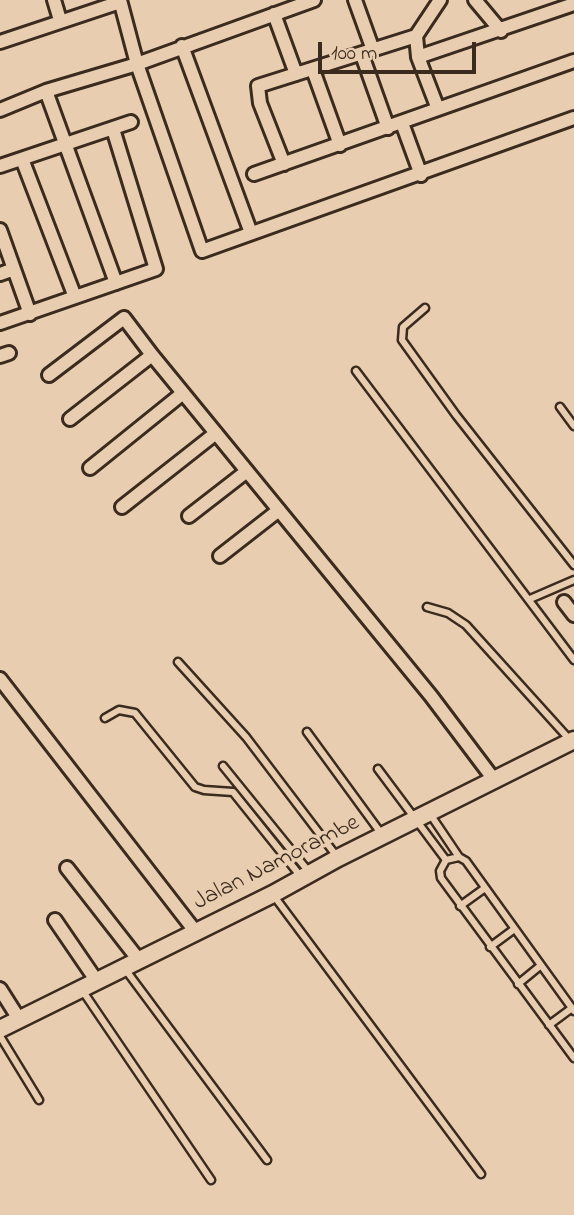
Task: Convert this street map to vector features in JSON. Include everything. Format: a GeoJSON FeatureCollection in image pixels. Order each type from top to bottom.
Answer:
{"type":"FeatureCollection","features":[{"type":"Feature","properties":{"kind":"main road","name":"Jalan Namorambe"},"geometry":{"type":"LineString","coordinates":[[0,1029],[273,894],[338,858],[495,782],[573,740]]}},
{"type":"Feature","properties":{"kind":"street"},"geometry":{"type":"LineString","coordinates":[[54,0],[60,20]]}},
{"type":"Feature","properties":{"kind":"street"},"geometry":{"type":"LineString","coordinates":[[0,110],[46,91],[137,64],[314,0]]}},
{"type":"Feature","properties":{"kind":"street"},"geometry":{"type":"LineString","coordinates":[[355,0],[388,128]]}},
{"type":"Feature","properties":{"kind":"street"},"geometry":{"type":"LineString","coordinates":[[284,164],[257,89],[261,85],[416,36],[440,0]]}},
{"type":"Feature","properties":{"kind":"street"},"geometry":{"type":"LineString","coordinates":[[475,0],[501,31]]}},
{"type":"Feature","properties":{"kind":"street"},"geometry":{"type":"LineString","coordinates":[[542,0],[552,11]]}},
{"type":"Feature","properties":{"kind":"street"},"geometry":{"type":"LineString","coordinates":[[0,42],[120,1],[137,64],[200,249],[205,250],[421,175],[574,118]]}},
{"type":"Feature","properties":{"kind":"street"},"geometry":{"type":"LineString","coordinates":[[418,57],[574,4]]}},
{"type":"Feature","properties":{"kind":"street"},"geometry":{"type":"LineString","coordinates":[[274,14],[296,74]]}},
{"type":"Feature","properties":{"kind":"street"},"geometry":{"type":"LineString","coordinates":[[416,36],[418,57],[438,109]]}},
{"type":"Feature","properties":{"kind":"street"},"geometry":{"type":"LineString","coordinates":[[181,46],[251,233]]}},
{"type":"Feature","properties":{"kind":"street"},"geometry":{"type":"LineString","coordinates":[[254,174],[574,61]]}},
{"type":"Feature","properties":{"kind":"street"},"geometry":{"type":"LineString","coordinates":[[313,70],[340,145]]}},
{"type":"Feature","properties":{"kind":"street"},"geometry":{"type":"LineString","coordinates":[[46,91],[116,283]]}},
{"type":"Feature","properties":{"kind":"street"},"geometry":{"type":"LineString","coordinates":[[0,166],[131,122]]}},
{"type":"Feature","properties":{"kind":"street"},"geometry":{"type":"LineString","coordinates":[[402,123],[421,175]]}},
{"type":"Feature","properties":{"kind":"street"},"geometry":{"type":"LineString","coordinates":[[0,323],[152,273],[157,265],[113,129]]}},
{"type":"Feature","properties":{"kind":"street"},"geometry":{"type":"LineString","coordinates":[[22,159],[75,298]]}},
{"type":"Feature","properties":{"kind":"street"},"geometry":{"type":"LineString","coordinates":[[0,230],[30,314]]}},
{"type":"Feature","properties":{"kind":"street"},"geometry":{"type":"LineString","coordinates":[[0,274],[14,269]]}},
{"type":"Feature","properties":{"kind":"street"},"geometry":{"type":"LineString","coordinates":[[49,375],[124,318],[436,702],[495,782]]}},
{"type":"Feature","properties":{"kind":"street"},"geometry":{"type":"LineString","coordinates":[[70,419],[152,355]]}},
{"type":"Feature","properties":{"kind":"street"},"geometry":{"type":"LineString","coordinates":[[90,468],[183,393]]}},
{"type":"Feature","properties":{"kind":"street"},"geometry":{"type":"LineString","coordinates":[[122,507],[216,433]]}},
{"type":"Feature","properties":{"kind":"street"},"geometry":{"type":"LineString","coordinates":[[189,516],[247,471]]}},
{"type":"Feature","properties":{"kind":"street"},"geometry":{"type":"LineString","coordinates":[[220,556],[279,510]]}},
{"type":"Feature","properties":{"kind":"street"},"geometry":{"type":"LineString","coordinates":[[564,602],[574,615]]}},
{"type":"Feature","properties":{"kind":"street"},"geometry":{"type":"LineString","coordinates":[[0,679],[195,931]]}},
{"type":"Feature","properties":{"kind":"street"},"geometry":{"type":"LineString","coordinates":[[67,868],[131,963]]}},
{"type":"Feature","properties":{"kind":"street"},"geometry":{"type":"LineString","coordinates":[[55,920],[96,980]]}},
{"type":"Feature","properties":{"kind":"street"},"geometry":{"type":"LineString","coordinates":[[0,989],[19,1019]]}},
{"type":"Feature","properties":{"kind":"lane"},"geometry":{"type":"LineString","coordinates":[[425,308],[403,327],[402,340],[456,415],[574,565]]}},
{"type":"Feature","properties":{"kind":"lane"},"geometry":{"type":"LineString","coordinates":[[356,371],[574,660]]}},
{"type":"Feature","properties":{"kind":"lane"},"geometry":{"type":"LineString","coordinates":[[560,408],[574,426]]}},
{"type":"Feature","properties":{"kind":"lane"},"geometry":{"type":"LineString","coordinates":[[530,599],[574,580]]}},
{"type":"Feature","properties":{"kind":"lane"},"geometry":{"type":"LineString","coordinates":[[427,607],[448,613],[466,625],[573,740]]}},
{"type":"Feature","properties":{"kind":"lane"},"geometry":{"type":"LineString","coordinates":[[178,662],[246,737],[338,858]]}},
{"type":"Feature","properties":{"kind":"lane"},"geometry":{"type":"LineString","coordinates":[[105,718],[119,710],[135,713],[195,787],[233,792],[306,875]]}},
{"type":"Feature","properties":{"kind":"lane"},"geometry":{"type":"LineString","coordinates":[[307,733],[383,836]]}},
{"type":"Feature","properties":{"kind":"lane"},"geometry":{"type":"LineString","coordinates":[[223,766],[306,875]]}},
{"type":"Feature","properties":{"kind":"lane"},"geometry":{"type":"LineString","coordinates":[[378,769],[485,888],[573,1010],[549,1025]]}},
{"type":"Feature","properties":{"kind":"lane"},"geometry":{"type":"LineString","coordinates":[[423,817],[446,860]]}},
{"type":"Feature","properties":{"kind":"lane"},"geometry":{"type":"LineString","coordinates":[[446,860],[459,857]]}},
{"type":"Feature","properties":{"kind":"lane"},"geometry":{"type":"LineString","coordinates":[[446,860],[439,875],[574,1058]]}},
{"type":"Feature","properties":{"kind":"lane"},"geometry":{"type":"LineString","coordinates":[[460,906],[485,888]]}},
{"type":"Feature","properties":{"kind":"lane"},"geometry":{"type":"LineString","coordinates":[[273,894],[481,1174]]}},
{"type":"Feature","properties":{"kind":"lane"},"geometry":{"type":"LineString","coordinates":[[490,947],[513,930]]}},
{"type":"Feature","properties":{"kind":"lane"},"geometry":{"type":"LineString","coordinates":[[131,963],[267,1160]]}},
{"type":"Feature","properties":{"kind":"lane"},"geometry":{"type":"LineString","coordinates":[[518,984],[540,966]]}},
{"type":"Feature","properties":{"kind":"lane"},"geometry":{"type":"LineString","coordinates":[[80,988],[211,1180]]}},
{"type":"Feature","properties":{"kind":"lane"},"geometry":{"type":"LineString","coordinates":[[0,1036],[39,1100]]}}]}
